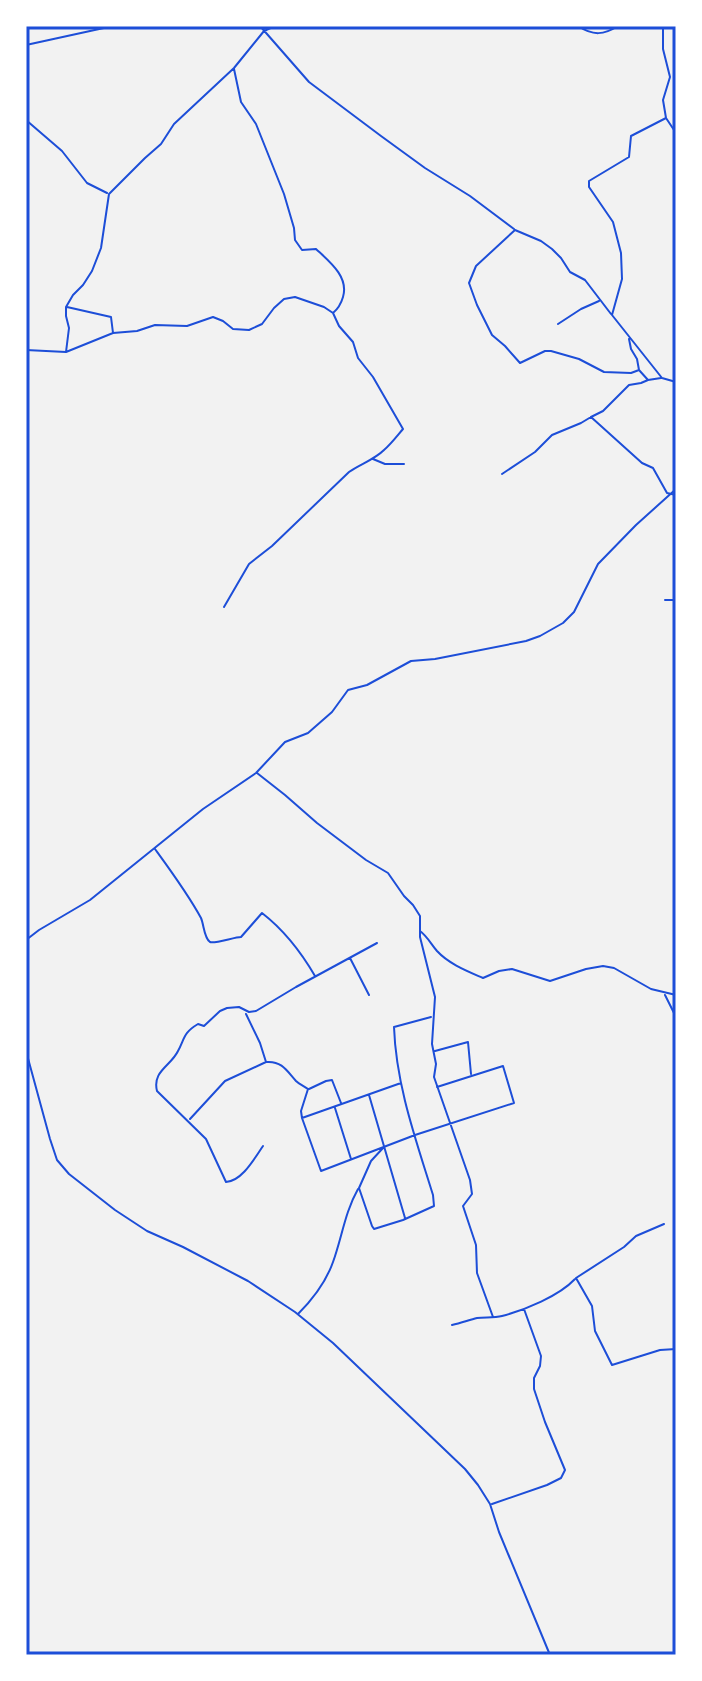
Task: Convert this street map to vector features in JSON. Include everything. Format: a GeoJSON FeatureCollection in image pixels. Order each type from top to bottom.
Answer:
{"type":"FeatureCollection","features":[{"type":"Feature","properties":{"kind":"street"},"geometry":{"type":"LineString","coordinates":[[26,45],[113,26]]}},
{"type":"Feature","properties":{"kind":"street"},"geometry":{"type":"LineString","coordinates":[[260,26],[309,82],[515,230],[552,249],[570,272],[585,280],[662,378]]}},
{"type":"Feature","properties":{"kind":"street"},"geometry":{"type":"LineString","coordinates":[[66,352],[69,328],[66,307],[92,271],[101,248],[109,194],[161,144],[174,124],[234,68],[264,31],[275,26]]}},
{"type":"Feature","properties":{"kind":"street"},"geometry":{"type":"LineString","coordinates":[[578,26],[588,33],[607,33],[618,26]]}},
{"type":"Feature","properties":{"kind":"street"},"geometry":{"type":"LineString","coordinates":[[663,26],[663,49],[670,77],[663,100],[666,118],[676,133]]}},
{"type":"Feature","properties":{"kind":"street"},"geometry":{"type":"LineString","coordinates":[[234,68],[241,102],[256,124],[284,194],[295,240],[302,250],[316,249],[344,279],[343,296],[339,308],[333,313]]}},
{"type":"Feature","properties":{"kind":"street"},"geometry":{"type":"LineString","coordinates":[[612,315],[622,279],[621,253],[613,222],[593,196],[589,181],[629,157],[631,136],[666,118]]}},
{"type":"Feature","properties":{"kind":"street"},"geometry":{"type":"LineString","coordinates":[[26,120],[62,151],[87,183],[109,194]]}},
{"type":"Feature","properties":{"kind":"street"},"geometry":{"type":"LineString","coordinates":[[515,230],[476,266],[469,283],[492,335],[520,363],[551,351],[579,359],[604,372],[631,373],[639,370]]}},
{"type":"Feature","properties":{"kind":"street"},"geometry":{"type":"LineString","coordinates":[[26,350],[66,352],[113,333],[137,331],[155,325],[187,326],[213,317],[233,329],[249,330],[262,324],[284,299],[295,297],[333,313],[403,429],[385,450],[349,472],[249,564],[224,607]]}},
{"type":"Feature","properties":{"kind":"street"},"geometry":{"type":"LineString","coordinates":[[558,324],[600,300]]}},
{"type":"Feature","properties":{"kind":"street"},"geometry":{"type":"LineString","coordinates":[[66,307],[111,317],[113,333]]}},
{"type":"Feature","properties":{"kind":"street"},"geometry":{"type":"LineString","coordinates":[[629,339],[639,370],[648,380]]}},
{"type":"Feature","properties":{"kind":"street"},"geometry":{"type":"LineString","coordinates":[[502,474],[535,452],[552,435],[603,411],[629,385],[662,378],[676,382]]}},
{"type":"Feature","properties":{"kind":"street"},"geometry":{"type":"LineString","coordinates":[[591,417],[642,463],[653,468],[667,493],[674,494]]}},
{"type":"Feature","properties":{"kind":"street"},"geometry":{"type":"LineString","coordinates":[[372,459],[385,464],[404,464]]}},
{"type":"Feature","properties":{"kind":"street"},"geometry":{"type":"LineString","coordinates":[[26,940],[90,900],[203,809],[256,773],[285,742],[308,733],[332,712],[348,690],[367,685],[411,661],[526,641],[563,623],[574,612],[598,564],[676,489]]}},
{"type":"Feature","properties":{"kind":"street"},"geometry":{"type":"LineString","coordinates":[[665,600],[676,600]]}},
{"type":"Feature","properties":{"kind":"street"},"geometry":{"type":"LineString","coordinates":[[256,773],[317,823],[388,873],[420,916],[420,931],[435,997],[434,1077],[470,1180],[472,1194],[463,1206],[464,1213],[476,1245],[477,1273],[493,1317]]}},
{"type":"Feature","properties":{"kind":"street"},"geometry":{"type":"LineString","coordinates":[[154,848],[196,909],[211,942],[241,937],[262,913],[300,951],[315,976]]}},
{"type":"Feature","properties":{"kind":"street"},"geometry":{"type":"LineString","coordinates":[[420,931],[450,962],[483,978],[512,969],[550,981],[603,966],[614,968],[651,989],[676,995]]}},
{"type":"Feature","properties":{"kind":"street"},"geometry":{"type":"LineString","coordinates":[[245,1011],[256,1011],[377,943]]}},
{"type":"Feature","properties":{"kind":"street"},"geometry":{"type":"LineString","coordinates":[[350,957],[369,995]]}},
{"type":"Feature","properties":{"kind":"street"},"geometry":{"type":"LineString","coordinates":[[665,994],[676,1017]]}},
{"type":"Feature","properties":{"kind":"street"},"geometry":{"type":"LineString","coordinates":[[263,1146],[240,1176],[231,1183],[226,1182],[206,1139],[157,1091],[155,1081],[176,1054],[184,1035],[198,1024],[204,1026],[227,1008],[239,1007],[245,1011],[266,1062]]}},
{"type":"Feature","properties":{"kind":"street"},"geometry":{"type":"LineString","coordinates":[[359,1188],[374,1229],[434,1206],[401,1083],[394,1027],[433,1017]]}},
{"type":"Feature","properties":{"kind":"street"},"geometry":{"type":"LineString","coordinates":[[434,1051],[468,1042],[471,1076]]}},
{"type":"Feature","properties":{"kind":"street"},"geometry":{"type":"LineString","coordinates":[[26,1051],[57,1160],[69,1174],[147,1231],[248,1281],[298,1314],[363,1371],[465,1469],[490,1504],[550,1655]]}},
{"type":"Feature","properties":{"kind":"street"},"geometry":{"type":"LineString","coordinates":[[189,1120],[225,1081],[266,1062],[274,1061],[283,1066],[308,1089]]}},
{"type":"Feature","properties":{"kind":"street"},"geometry":{"type":"LineString","coordinates":[[341,1104],[332,1080],[326,1081],[308,1089],[301,1111],[321,1171],[415,1135],[514,1103],[503,1066],[437,1087]]}},
{"type":"Feature","properties":{"kind":"street"},"geometry":{"type":"LineString","coordinates":[[302,1118],[401,1083]]}},
{"type":"Feature","properties":{"kind":"street"},"geometry":{"type":"LineString","coordinates":[[369,1095],[405,1219]]}},
{"type":"Feature","properties":{"kind":"street"},"geometry":{"type":"LineString","coordinates":[[335,1106],[351,1159]]}},
{"type":"Feature","properties":{"kind":"street"},"geometry":{"type":"LineString","coordinates":[[298,1314],[321,1288],[333,1263],[349,1205],[371,1161],[383,1147]]}},
{"type":"Feature","properties":{"kind":"street"},"geometry":{"type":"LineString","coordinates":[[452,1325],[524,1309],[569,1286],[636,1236],[664,1224]]}},
{"type":"Feature","properties":{"kind":"street"},"geometry":{"type":"LineString","coordinates":[[576,1278],[592,1306],[598,1340],[612,1365],[660,1350],[676,1349]]}},
{"type":"Feature","properties":{"kind":"street"},"geometry":{"type":"LineString","coordinates":[[490,1504],[547,1485],[561,1478],[565,1470],[533,1385],[541,1356],[524,1309]]}}]}
